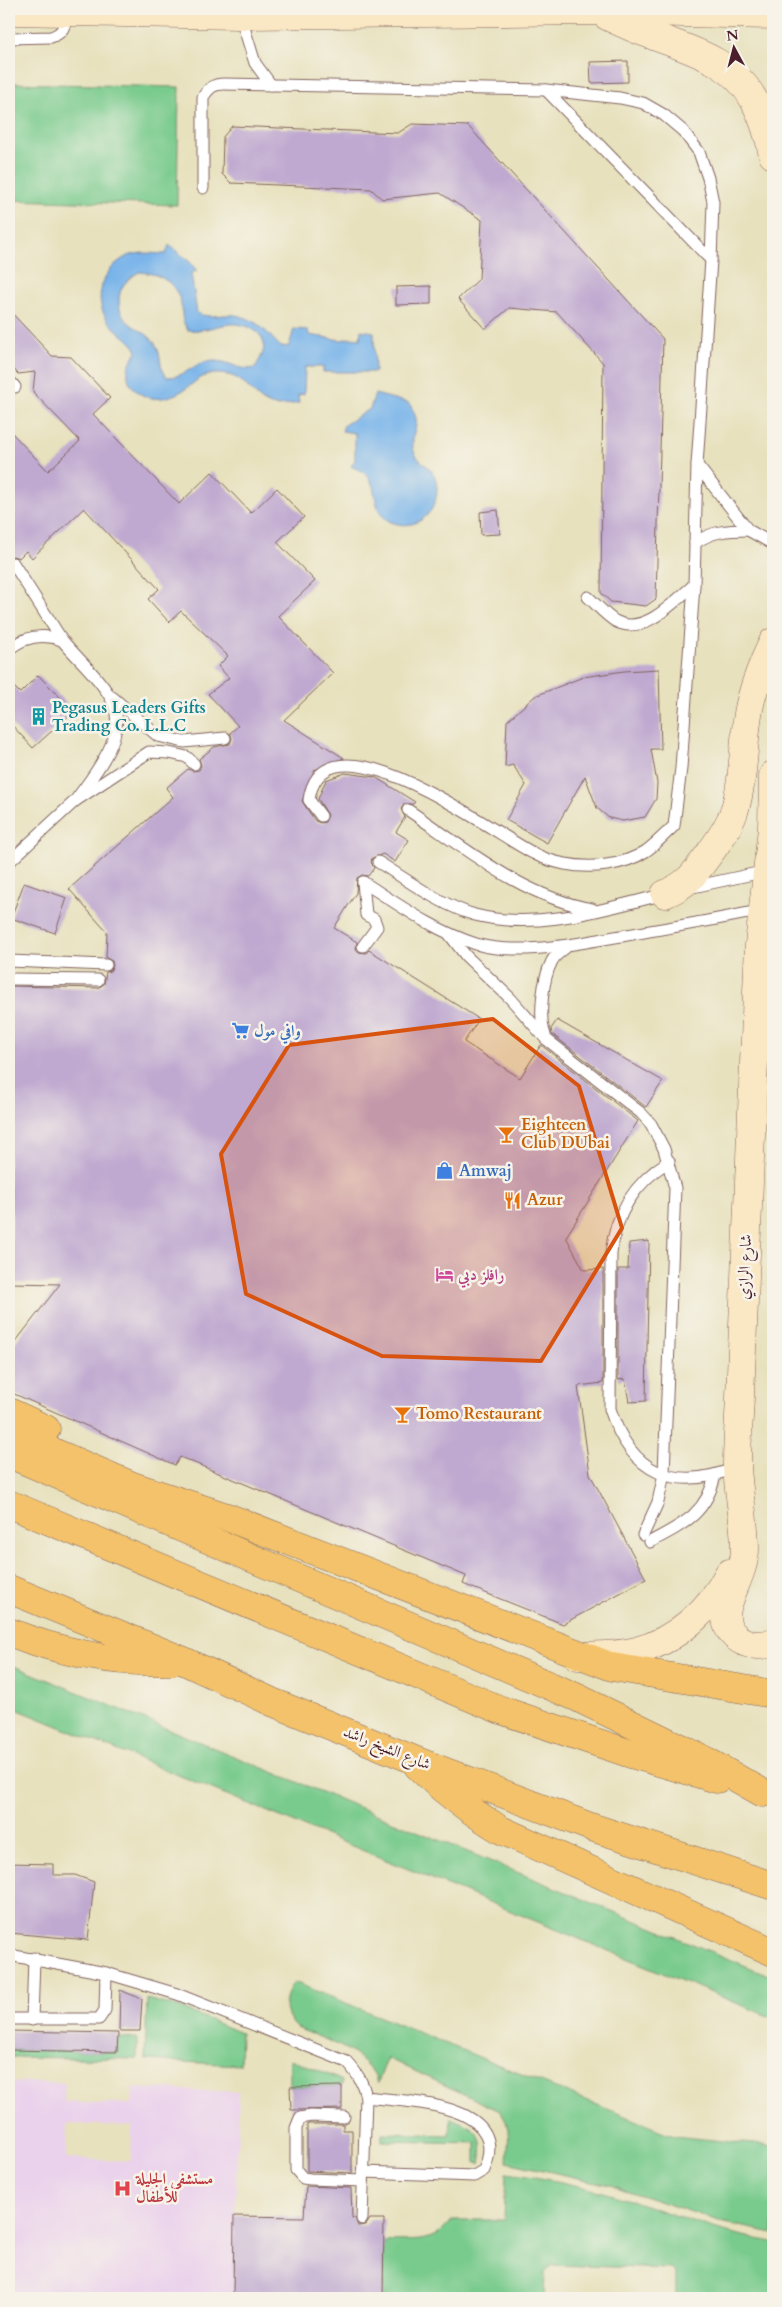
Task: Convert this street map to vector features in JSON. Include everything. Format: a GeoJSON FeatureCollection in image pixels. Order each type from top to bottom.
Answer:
{"type":"FeatureCollection","features":[{"type":"Feature","properties":{"kind":"highway"},"geometry":{"type":"LineString","coordinates":[[9,1412],[184,1493],[227,1517]]}},
{"type":"Feature","properties":{"kind":"highway"},"geometry":{"type":"LineString","coordinates":[[9,1433],[133,1486],[227,1517],[578,1656],[612,1667],[773,1694]]}},
{"type":"Feature","properties":{"kind":"highway"},"geometry":{"type":"LineString","coordinates":[[9,1454],[576,1697],[701,1758],[768,1794]]}},
{"type":"Feature","properties":{"kind":"highway"},"geometry":{"type":"LineString","coordinates":[[9,1504],[501,1710],[631,1754],[768,1794]]}},
{"type":"Feature","properties":{"kind":"highway","name":"شارع الشيخ راشد"},"geometry":{"type":"LineString","coordinates":[[9,1590],[184,1661],[272,1702],[412,1759],[591,1826],[773,1886]]}},
{"type":"Feature","properties":{"kind":"highway"},"geometry":{"type":"LineString","coordinates":[[9,1632],[56,1649],[98,1658],[133,1662],[184,1661]]}},
{"type":"Feature","properties":{"kind":"highway"},"geometry":{"type":"LineString","coordinates":[[412,1759],[447,1794],[470,1811],[502,1830],[773,1952]]}},
{"type":"Feature","properties":{"kind":"street"},"geometry":{"type":"LineString","coordinates":[[9,11],[240,15],[596,11],[773,15]]}},
{"type":"Feature","properties":{"kind":"street"},"geometry":{"type":"LineString","coordinates":[[596,11],[644,32],[696,51],[731,72],[753,99],[767,130],[773,154]]}},
{"type":"Feature","properties":{"kind":"street"},"geometry":{"type":"LineString","coordinates":[[664,894],[681,887],[691,878],[726,828],[734,812],[740,788],[748,713],[755,686],[773,642]]}},
{"type":"Feature","properties":{"kind":"street","name":"شارع الرازي"},"geometry":{"type":"LineString","coordinates":[[578,1656],[635,1652],[656,1645],[675,1635],[712,1600],[728,1575],[744,1534],[726,1471],[759,944],[772,828],[773,775]]}},
{"type":"Feature","properties":{"kind":"street"},"geometry":{"type":"LineString","coordinates":[[744,1534],[743,1564],[728,1607],[726,1619],[731,1632],[747,1644],[760,1645],[773,1642]]}},
{"type":"Feature","properties":{"kind":"lane"},"geometry":{"type":"LineString","coordinates":[[9,38],[51,38],[57,36],[63,31],[68,11]]}},
{"type":"Feature","properties":{"kind":"lane"},"geometry":{"type":"LineString","coordinates":[[240,15],[255,63],[271,85]]}},
{"type":"Feature","properties":{"kind":"lane"},"geometry":{"type":"LineString","coordinates":[[203,188],[203,97],[208,89],[215,84],[546,90],[620,98],[643,103],[664,115],[683,131],[699,152],[708,178],[713,202],[711,260],[697,466],[694,585],[681,768],[674,826],[646,851],[621,863],[596,866],[566,864],[533,853],[410,782],[380,770],[346,765],[337,766],[316,780],[311,790],[309,800],[321,816]]}},
{"type":"Feature","properties":{"kind":"lane"},"geometry":{"type":"LineString","coordinates":[[546,90],[711,260]]}},
{"type":"Feature","properties":{"kind":"lane"},"geometry":{"type":"LineString","coordinates":[[697,466],[748,530],[773,544]]}},
{"type":"Feature","properties":{"kind":"lane"},"geometry":{"type":"LineString","coordinates":[[695,543],[705,536],[717,532],[748,530]]}},
{"type":"Feature","properties":{"kind":"lane"},"geometry":{"type":"LineString","coordinates":[[13,563],[62,640],[110,696],[158,736],[184,742],[225,738]]}},
{"type":"Feature","properties":{"kind":"lane"},"geometry":{"type":"LineString","coordinates":[[588,597],[614,621],[636,625],[664,610],[694,585]]}},
{"type":"Feature","properties":{"kind":"lane"},"geometry":{"type":"LineString","coordinates":[[9,649],[24,639],[33,637],[52,637],[62,640]]}},
{"type":"Feature","properties":{"kind":"lane"},"geometry":{"type":"LineString","coordinates":[[75,802],[102,762],[112,741],[115,711],[110,696]]}},
{"type":"Feature","properties":{"kind":"lane"},"geometry":{"type":"LineString","coordinates":[[9,862],[75,802],[149,752],[170,753],[187,757],[194,764]]}},
{"type":"Feature","properties":{"kind":"lane"},"geometry":{"type":"LineString","coordinates":[[408,810],[488,864],[548,898],[601,910]]}},
{"type":"Feature","properties":{"kind":"lane"},"geometry":{"type":"LineString","coordinates":[[378,862],[443,901],[473,914],[509,922],[546,920],[601,910],[767,871]]}},
{"type":"Feature","properties":{"kind":"lane"},"geometry":{"type":"LineString","coordinates":[[364,946],[377,927],[374,919],[366,915],[363,882],[449,934],[478,944],[521,949],[569,944],[763,910]]}},
{"type":"Feature","properties":{"kind":"lane"},"geometry":{"type":"LineString","coordinates":[[449,934],[466,956],[510,998],[546,1038],[641,1113],[658,1136],[668,1161],[675,1188],[664,1474],[658,1502],[646,1538],[695,1515],[726,1471]]}},
{"type":"Feature","properties":{"kind":"lane"},"geometry":{"type":"LineString","coordinates":[[546,1038],[540,1023],[540,1009],[547,972],[553,959],[569,944]]}},
{"type":"Feature","properties":{"kind":"lane"},"geometry":{"type":"LineString","coordinates":[[9,961],[106,965]]}},
{"type":"Feature","properties":{"kind":"lane"},"geometry":{"type":"LineString","coordinates":[[9,979],[98,980]]}},
{"type":"Feature","properties":{"kind":"lane"},"geometry":{"type":"LineString","coordinates":[[668,1161],[645,1179],[634,1192],[624,1206],[613,1237],[610,1409],[617,1432],[631,1452],[648,1468],[684,1479],[726,1471]]}},
{"type":"Feature","properties":{"kind":"lane"},"geometry":{"type":"LineString","coordinates":[[9,1955],[34,1958],[106,1973],[177,1994],[347,2062],[357,2073],[366,2097],[362,2218]]}},
{"type":"Feature","properties":{"kind":"lane"},"geometry":{"type":"LineString","coordinates":[[32,2020],[34,1958]]}},
{"type":"Feature","properties":{"kind":"lane"},"geometry":{"type":"LineString","coordinates":[[9,2019],[99,2019],[105,2010],[106,1973]]}},
{"type":"Feature","properties":{"kind":"lane"},"geometry":{"type":"LineString","coordinates":[[344,2116],[310,2116],[300,2118],[296,2128],[296,2170],[303,2178],[474,2176],[484,2170],[489,2147],[484,2129],[468,2117],[439,2107],[366,2097]]}},
{"type":"Feature","properties":{"kind":"highlighted area"},"geometry":{"type":"Polygon","coordinates":[[[493,1019],[579,1086],[622,1228],[541,1361],[382,1356],[246,1294],[221,1154],[289,1045],[493,1019]]]}},
{"type":"Feature","properties":{"kind":"shaded area","name":"مستشفى الجليلة للأطفال"},"geometry":{"type":"Polygon","coordinates":[[[9,2082],[65,2083],[64,2102],[132,2104],[133,2088],[239,2092],[233,2298],[9,2298],[9,2082]],[[67,2124],[66,2159],[131,2161],[132,2126],[67,2124]]]}},
{"type":"Feature","properties":{"kind":"green space"},"geometry":{"type":"Polygon","coordinates":[[[9,83],[179,87],[177,205],[9,200],[9,83]]]}},
{"type":"Feature","properties":{"kind":"green space"},"geometry":{"type":"Polygon","coordinates":[[[9,1664],[773,1977],[773,2018],[9,1706],[9,1664]]]}},
{"type":"Feature","properties":{"kind":"green space"},"geometry":{"type":"Polygon","coordinates":[[[294,1982],[674,2136],[773,2146],[773,2233],[725,2223],[610,2185],[507,2162],[508,2129],[504,2116],[500,2111],[387,2058],[378,2083],[364,2062],[355,2055],[332,2042],[297,2028],[292,2023],[287,2012],[286,2000],[287,1994],[294,1982]]]}},
{"type":"Feature","properties":{"kind":"green space"},"geometry":{"type":"Polygon","coordinates":[[[147,1999],[181,2008],[241,2033],[240,2065],[145,2060],[147,1999]]]}},
{"type":"Feature","properties":{"kind":"green space"},"geometry":{"type":"Polygon","coordinates":[[[118,2038],[137,2038],[137,2059],[9,2057],[9,2050],[117,2052],[118,2038]]]}},
{"type":"Feature","properties":{"kind":"green space"},"geometry":{"type":"Polygon","coordinates":[[[290,2059],[342,2081],[342,2086],[290,2087],[290,2059]]]}},
{"type":"Feature","properties":{"kind":"green space"},"geometry":{"type":"Polygon","coordinates":[[[451,2118],[468,2125],[478,2134],[481,2145],[480,2164],[476,2163],[476,2143],[382,2141],[382,2133],[450,2135],[451,2118]]]}},
{"type":"Feature","properties":{"kind":"green space"},"geometry":{"type":"Polygon","coordinates":[[[506,2173],[586,2188],[633,2201],[719,2230],[773,2242],[773,2298],[676,2298],[676,2273],[671,2269],[555,2265],[550,2266],[545,2273],[544,2298],[383,2298],[384,2241],[431,2238],[454,2220],[504,2220],[506,2173]]]}},
{"type":"Feature","properties":{"kind":"water"},"geometry":{"type":"Polygon","coordinates":[[[169,245],[190,262],[197,271],[191,273],[197,313],[208,316],[234,315],[246,318],[262,328],[281,347],[289,346],[294,329],[308,330],[309,335],[341,340],[350,338],[360,339],[361,330],[374,332],[375,372],[323,372],[323,367],[305,367],[304,394],[298,395],[299,403],[281,406],[263,401],[235,377],[222,374],[205,376],[174,395],[167,397],[154,398],[142,395],[132,386],[128,377],[130,364],[137,351],[107,320],[101,305],[100,295],[102,286],[111,269],[126,257],[139,253],[166,254],[169,245]],[[139,272],[123,286],[119,299],[120,309],[123,316],[133,326],[156,345],[162,368],[167,377],[180,375],[200,364],[213,361],[250,369],[255,368],[264,349],[261,336],[257,332],[236,324],[188,330],[183,319],[180,300],[174,288],[159,276],[139,272]]]}},
{"type":"Feature","properties":{"kind":"water"},"geometry":{"type":"Polygon","coordinates":[[[375,394],[409,403],[416,417],[413,440],[414,452],[435,477],[437,487],[433,507],[428,514],[412,524],[402,525],[385,518],[378,507],[368,476],[351,466],[355,460],[355,433],[342,431],[344,425],[370,409],[375,394]]]}},
{"type":"Feature","properties":{"kind":"building"},"geometry":{"type":"Polygon","coordinates":[[[628,61],[628,82],[591,83],[590,62],[628,61]]]}},
{"type":"Feature","properties":{"kind":"building"},"geometry":{"type":"Polygon","coordinates":[[[412,124],[468,126],[663,339],[656,599],[646,606],[611,602],[601,593],[603,363],[557,312],[509,308],[485,329],[458,299],[479,279],[482,220],[440,193],[382,199],[371,189],[231,183],[222,174],[223,137],[232,126],[398,133],[412,124]]]}},
{"type":"Feature","properties":{"kind":"building"},"geometry":{"type":"Polygon","coordinates":[[[431,286],[431,304],[396,305],[396,287],[431,286]]]}},
{"type":"Feature","properties":{"kind":"building","name":"وافي مول"},"geometry":{"type":"Polygon","coordinates":[[[9,310],[52,356],[71,357],[110,398],[93,414],[179,504],[212,472],[251,513],[277,488],[304,517],[277,542],[315,581],[278,616],[333,673],[284,720],[344,758],[314,770],[302,801],[315,821],[325,822],[328,815],[318,799],[326,780],[345,773],[375,777],[415,802],[413,804],[404,804],[401,809],[405,817],[396,832],[409,840],[395,862],[383,854],[372,858],[371,862],[374,868],[368,876],[362,875],[357,878],[356,893],[334,928],[357,942],[356,949],[359,952],[366,953],[369,950],[479,1019],[464,1042],[520,1078],[541,1045],[638,1121],[566,1237],[584,1270],[603,1269],[603,1383],[578,1386],[590,1474],[646,1579],[563,1624],[463,1584],[466,1576],[180,1457],[175,1465],[12,1393],[10,1349],[60,1284],[11,1283],[12,1212],[9,1212],[9,986],[98,988],[104,984],[106,972],[110,971],[113,966],[112,961],[106,958],[107,932],[69,889],[173,797],[166,788],[188,769],[193,771],[199,770],[201,765],[199,759],[214,747],[230,744],[232,738],[230,733],[238,726],[208,694],[229,678],[218,666],[228,656],[181,611],[169,622],[148,599],[159,589],[84,508],[32,558],[26,551],[19,558],[9,557],[9,430],[48,471],[80,441],[33,392],[35,372],[18,374],[9,364],[9,310]]]}},
{"type":"Feature","properties":{"kind":"building"},"geometry":{"type":"Polygon","coordinates":[[[498,510],[500,534],[481,535],[480,512],[498,510]]]}},
{"type":"Feature","properties":{"kind":"building"},"geometry":{"type":"Polygon","coordinates":[[[659,669],[661,749],[651,749],[657,783],[656,799],[645,817],[623,821],[609,818],[597,808],[585,776],[547,843],[506,820],[526,785],[513,765],[505,767],[507,721],[535,696],[583,677],[624,671],[659,669]]]}},
{"type":"Feature","properties":{"kind":"building","name":"Pegasus Leaders Gifts Trading Co. L.L.C"},"geometry":{"type":"Polygon","coordinates":[[[38,675],[74,711],[33,748],[9,722],[9,682],[20,693],[38,675]]]}},
{"type":"Feature","properties":{"kind":"building"},"geometry":{"type":"Polygon","coordinates":[[[24,883],[67,898],[55,933],[11,918],[24,883]]]}},
{"type":"Feature","properties":{"kind":"building"},"geometry":{"type":"Polygon","coordinates":[[[557,1020],[663,1081],[646,1107],[552,1034],[551,1029],[557,1020]]]}},
{"type":"Feature","properties":{"kind":"building"},"geometry":{"type":"Polygon","coordinates":[[[649,1241],[646,1401],[629,1402],[625,1379],[618,1380],[618,1269],[628,1269],[629,1243],[649,1241]]]}},
{"type":"Feature","properties":{"kind":"building"},"geometry":{"type":"Polygon","coordinates":[[[9,1863],[53,1864],[53,1875],[75,1875],[94,1882],[88,1940],[9,1933],[9,1863]]]}},
{"type":"Feature","properties":{"kind":"building"},"geometry":{"type":"Polygon","coordinates":[[[120,1990],[142,1999],[140,2031],[119,2031],[120,1990]]]}},
{"type":"Feature","properties":{"kind":"building"},"geometry":{"type":"Polygon","coordinates":[[[9,2031],[118,2033],[117,2052],[9,2050],[9,2031]]]}},
{"type":"Feature","properties":{"kind":"building"},"geometry":{"type":"Polygon","coordinates":[[[342,2086],[342,2109],[291,2110],[290,2087],[342,2086]]]}},
{"type":"Feature","properties":{"kind":"building"},"geometry":{"type":"Polygon","coordinates":[[[307,2124],[343,2124],[343,2130],[352,2130],[352,2173],[307,2171],[307,2124]]]}},
{"type":"Feature","properties":{"kind":"building"},"geometry":{"type":"Polygon","coordinates":[[[306,2186],[351,2188],[352,2218],[355,2218],[358,2226],[366,2225],[370,2219],[384,2219],[383,2298],[233,2298],[234,2216],[304,2217],[306,2186]]]}},
{"type":"Feature","properties":{"kind":"place","name":"Pegasus Leaders Gifts Trading Co. L.L.C"},"geometry":{"type":"Point","coordinates":[38,717]}},
{"type":"Feature","properties":{"kind":"place","name":"وافي مول"},"geometry":{"type":"Point","coordinates":[240,1031]}},
{"type":"Feature","properties":{"kind":"place","name":"Eighteen Club DUbai"},"geometry":{"type":"Point","coordinates":[507,1134]}},
{"type":"Feature","properties":{"kind":"place","name":"Amwaj"},"geometry":{"type":"Point","coordinates":[445,1171]}},
{"type":"Feature","properties":{"kind":"place","name":"Azur"},"geometry":{"type":"Point","coordinates":[513,1200]}},
{"type":"Feature","properties":{"kind":"place","name":"رافلز دبي"},"geometry":{"type":"Point","coordinates":[444,1275]}},
{"type":"Feature","properties":{"kind":"place","name":"Tomo Restaurant"},"geometry":{"type":"Point","coordinates":[402,1414]}},
{"type":"Feature","properties":{"kind":"place","name":"مستشفى الجليلة للأطفال"},"geometry":{"type":"Point","coordinates":[122,2188]}}]}
